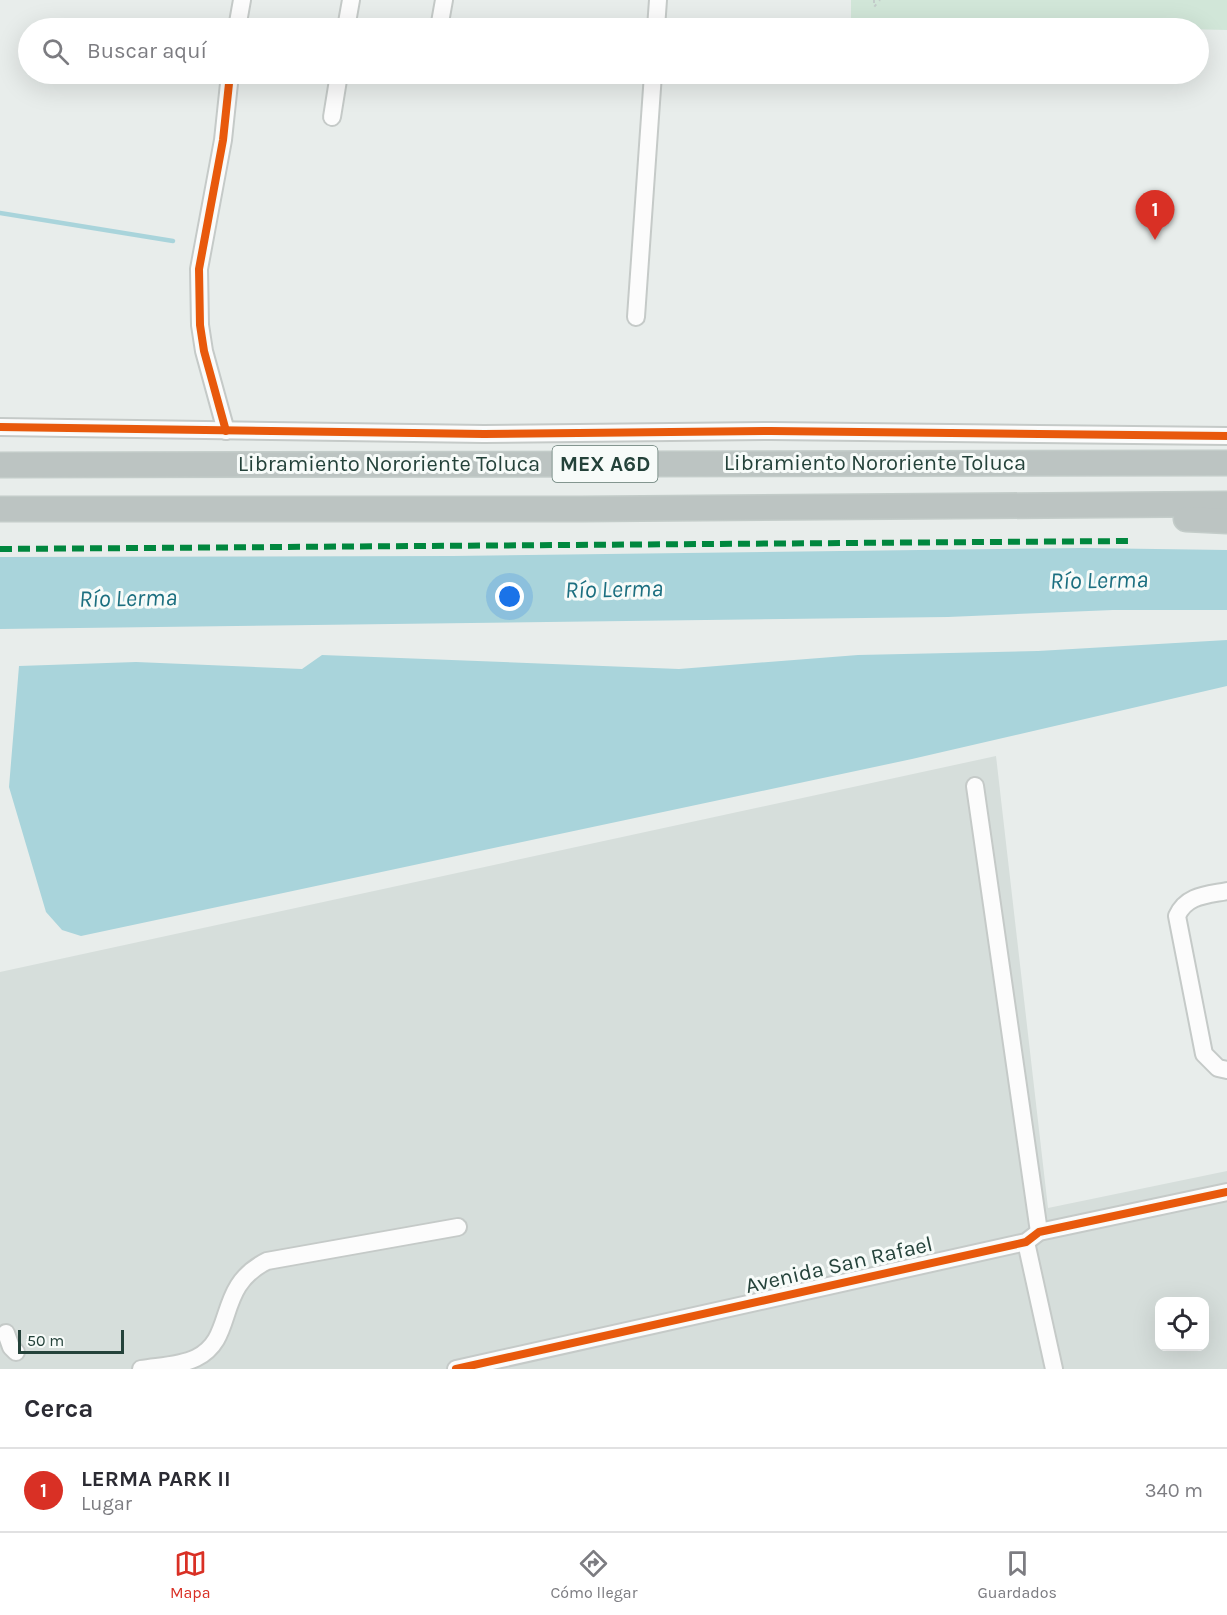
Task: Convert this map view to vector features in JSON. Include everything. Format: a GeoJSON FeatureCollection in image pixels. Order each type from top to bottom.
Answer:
{"type":"FeatureCollection","features":[{"type":"Feature","properties":{"kind":"highway","name":"Libramiento Nororiente Toluca"},"geometry":{"type":"LineString","coordinates":[[0,465],[1222,460]]}},
{"type":"Feature","properties":{"kind":"highway"},"geometry":{"type":"LineString","coordinates":[[1123,504],[1145,514],[1227,521]]}},
{"type":"Feature","properties":{"kind":"highway","name":"Libramiento Nororiente Toluca"},"geometry":{"type":"LineString","coordinates":[[0,509],[582,509],[1227,504]]}},
{"type":"Feature","properties":{"kind":"street"},"geometry":{"type":"LineString","coordinates":[[239,18],[242,0]]}},
{"type":"Feature","properties":{"kind":"street"},"geometry":{"type":"LineString","coordinates":[[348,18],[351,0]]}},
{"type":"Feature","properties":{"kind":"street"},"geometry":{"type":"LineString","coordinates":[[441,18],[444,0]]}},
{"type":"Feature","properties":{"kind":"street"},"geometry":{"type":"LineString","coordinates":[[657,18],[658,0]]}},
{"type":"Feature","properties":{"kind":"street"},"geometry":{"type":"LineString","coordinates":[[226,431],[204,351],[200,325],[199,269],[222,150],[229,84]]}},
{"type":"Feature","properties":{"kind":"street"},"geometry":{"type":"LineString","coordinates":[[332,117],[337,84]]}},
{"type":"Feature","properties":{"kind":"street"},"geometry":{"type":"LineString","coordinates":[[636,317],[652,84]]}},
{"type":"Feature","properties":{"kind":"street"},"geometry":{"type":"LineString","coordinates":[[0,427],[484,434],[771,430],[1227,436]]}},
{"type":"Feature","properties":{"kind":"street"},"geometry":{"type":"LineString","coordinates":[[975,786],[1033,1237],[1054,1369]]}},
{"type":"Feature","properties":{"kind":"street"},"geometry":{"type":"LineString","coordinates":[[1227,891],[1189,899],[1181,906],[1177,916],[1204,1054],[1218,1068],[1227,1070]]}},
{"type":"Feature","properties":{"kind":"street","name":"Avenida San Rafael"},"geometry":{"type":"LineString","coordinates":[[456,1369],[526,1362],[1033,1237],[1227,1192]]}},
{"type":"Feature","properties":{"kind":"street"},"geometry":{"type":"LineString","coordinates":[[141,1369],[184,1363],[210,1348],[220,1333],[231,1296],[239,1282],[250,1269],[267,1261],[458,1227]]}},
{"type":"Feature","properties":{"kind":"street"},"geometry":{"type":"LineString","coordinates":[[6,1333],[11,1347],[16,1352]]}},
{"type":"Feature","properties":{"kind":"path"},"geometry":{"type":"LineString","coordinates":[[874,0],[874,7],[880,0]]}},
{"type":"Feature","properties":{"kind":"shaded area"},"geometry":{"type":"Polygon","coordinates":[[[996,756],[1048,1208],[1227,1171],[1227,1369],[0,1369],[0,972],[996,756]]]}},
{"type":"Feature","properties":{"kind":"green space"},"geometry":{"type":"Polygon","coordinates":[[[851,0],[1227,0],[1227,30],[1209,30],[1209,18],[851,18],[851,0]]]}},
{"type":"Feature","properties":{"kind":"water","name":"Río Lerma"},"geometry":{"type":"Polygon","coordinates":[[[1084,548],[1227,550],[1227,610],[1113,610],[948,617],[0,629],[0,557],[453,556],[1084,548]]]}},
{"type":"Feature","properties":{"kind":"water"},"geometry":{"type":"Polygon","coordinates":[[[1227,640],[1227,686],[912,759],[81,936],[62,930],[46,912],[9,787],[19,666],[136,662],[302,669],[322,655],[679,669],[858,655],[1038,651],[1227,640]]]}},
{"type":"Feature","properties":{"kind":"waterway"},"geometry":{"type":"LineString","coordinates":[[0,213],[173,241]]}},
{"type":"Feature","properties":{"kind":"marked path"},"geometry":{"type":"LineString","coordinates":[[0,549],[1128,541]]}},
{"type":"Feature","properties":{"kind":"cycle path"},"geometry":{"type":"LineString","coordinates":[[226,431],[204,351],[200,325],[199,269],[223,140],[229,84]]}},
{"type":"Feature","properties":{"kind":"cycle path"},"geometry":{"type":"LineString","coordinates":[[0,427],[484,434],[771,431],[1227,436]]}},
{"type":"Feature","properties":{"kind":"cycle path"},"geometry":{"type":"LineString","coordinates":[[456,1369],[1026,1242],[1039,1232],[1227,1192]]}},
{"type":"Feature","properties":{"kind":"place","name":"LERMA PARK II"},"geometry":{"type":"Point","coordinates":[1155,240]}}]}
